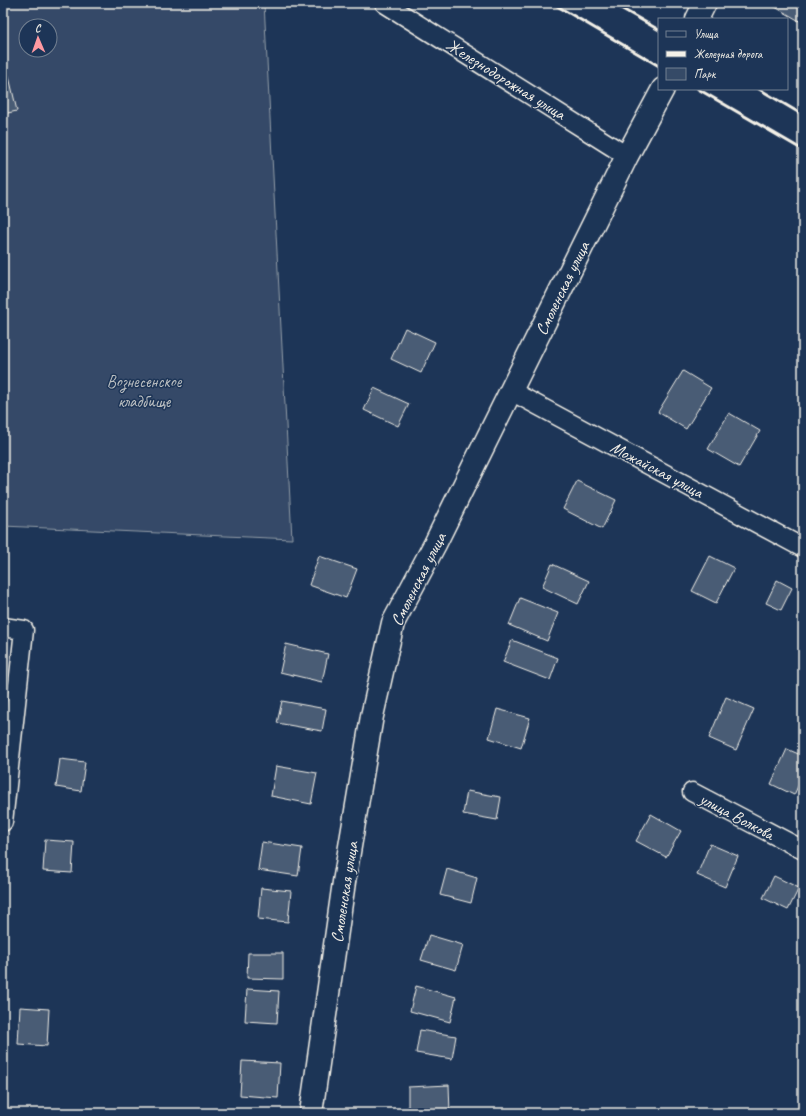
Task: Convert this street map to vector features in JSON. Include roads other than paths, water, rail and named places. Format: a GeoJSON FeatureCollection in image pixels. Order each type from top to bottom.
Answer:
{"type":"FeatureCollection","features":[{"type":"Feature","properties":{"kind":"street","name":"Железнодорожная улица"},"geometry":{"type":"LineString","coordinates":[[384,3],[627,156]]}},
{"type":"Feature","properties":{"kind":"street"},"geometry":{"type":"LineString","coordinates":[[698,18],[705,3]]}},
{"type":"Feature","properties":{"kind":"street","name":"Смоленская улица"},"geometry":{"type":"LineString","coordinates":[[311,1113],[344,882],[372,716],[393,623],[435,544],[627,156],[662,90]]}},
{"type":"Feature","properties":{"kind":"street","name":"Можайская улица"},"geometry":{"type":"LineString","coordinates":[[511,391],[803,548]]}},
{"type":"Feature","properties":{"kind":"street"},"geometry":{"type":"LineString","coordinates":[[3,627],[24,630],[3,822]]}},
{"type":"Feature","properties":{"kind":"street","name":"улица Волкова"},"geometry":{"type":"LineString","coordinates":[[692,792],[803,850]]}},
{"type":"Feature","properties":{"kind":"railway"},"geometry":{"type":"LineString","coordinates":[[552,3],[658,65]]}},
{"type":"Feature","properties":{"kind":"railway"},"geometry":{"type":"LineString","coordinates":[[612,3],[658,29]]}},
{"type":"Feature","properties":{"kind":"railway"},"geometry":{"type":"LineString","coordinates":[[700,90],[803,150]]}},
{"type":"Feature","properties":{"kind":"railway"},"geometry":{"type":"LineString","coordinates":[[761,90],[803,115]]}},
{"type":"Feature","properties":{"kind":"park label","name":"Вознесенское кладбище"},"geometry":{"type":"Point","coordinates":[144,391]}}]}
